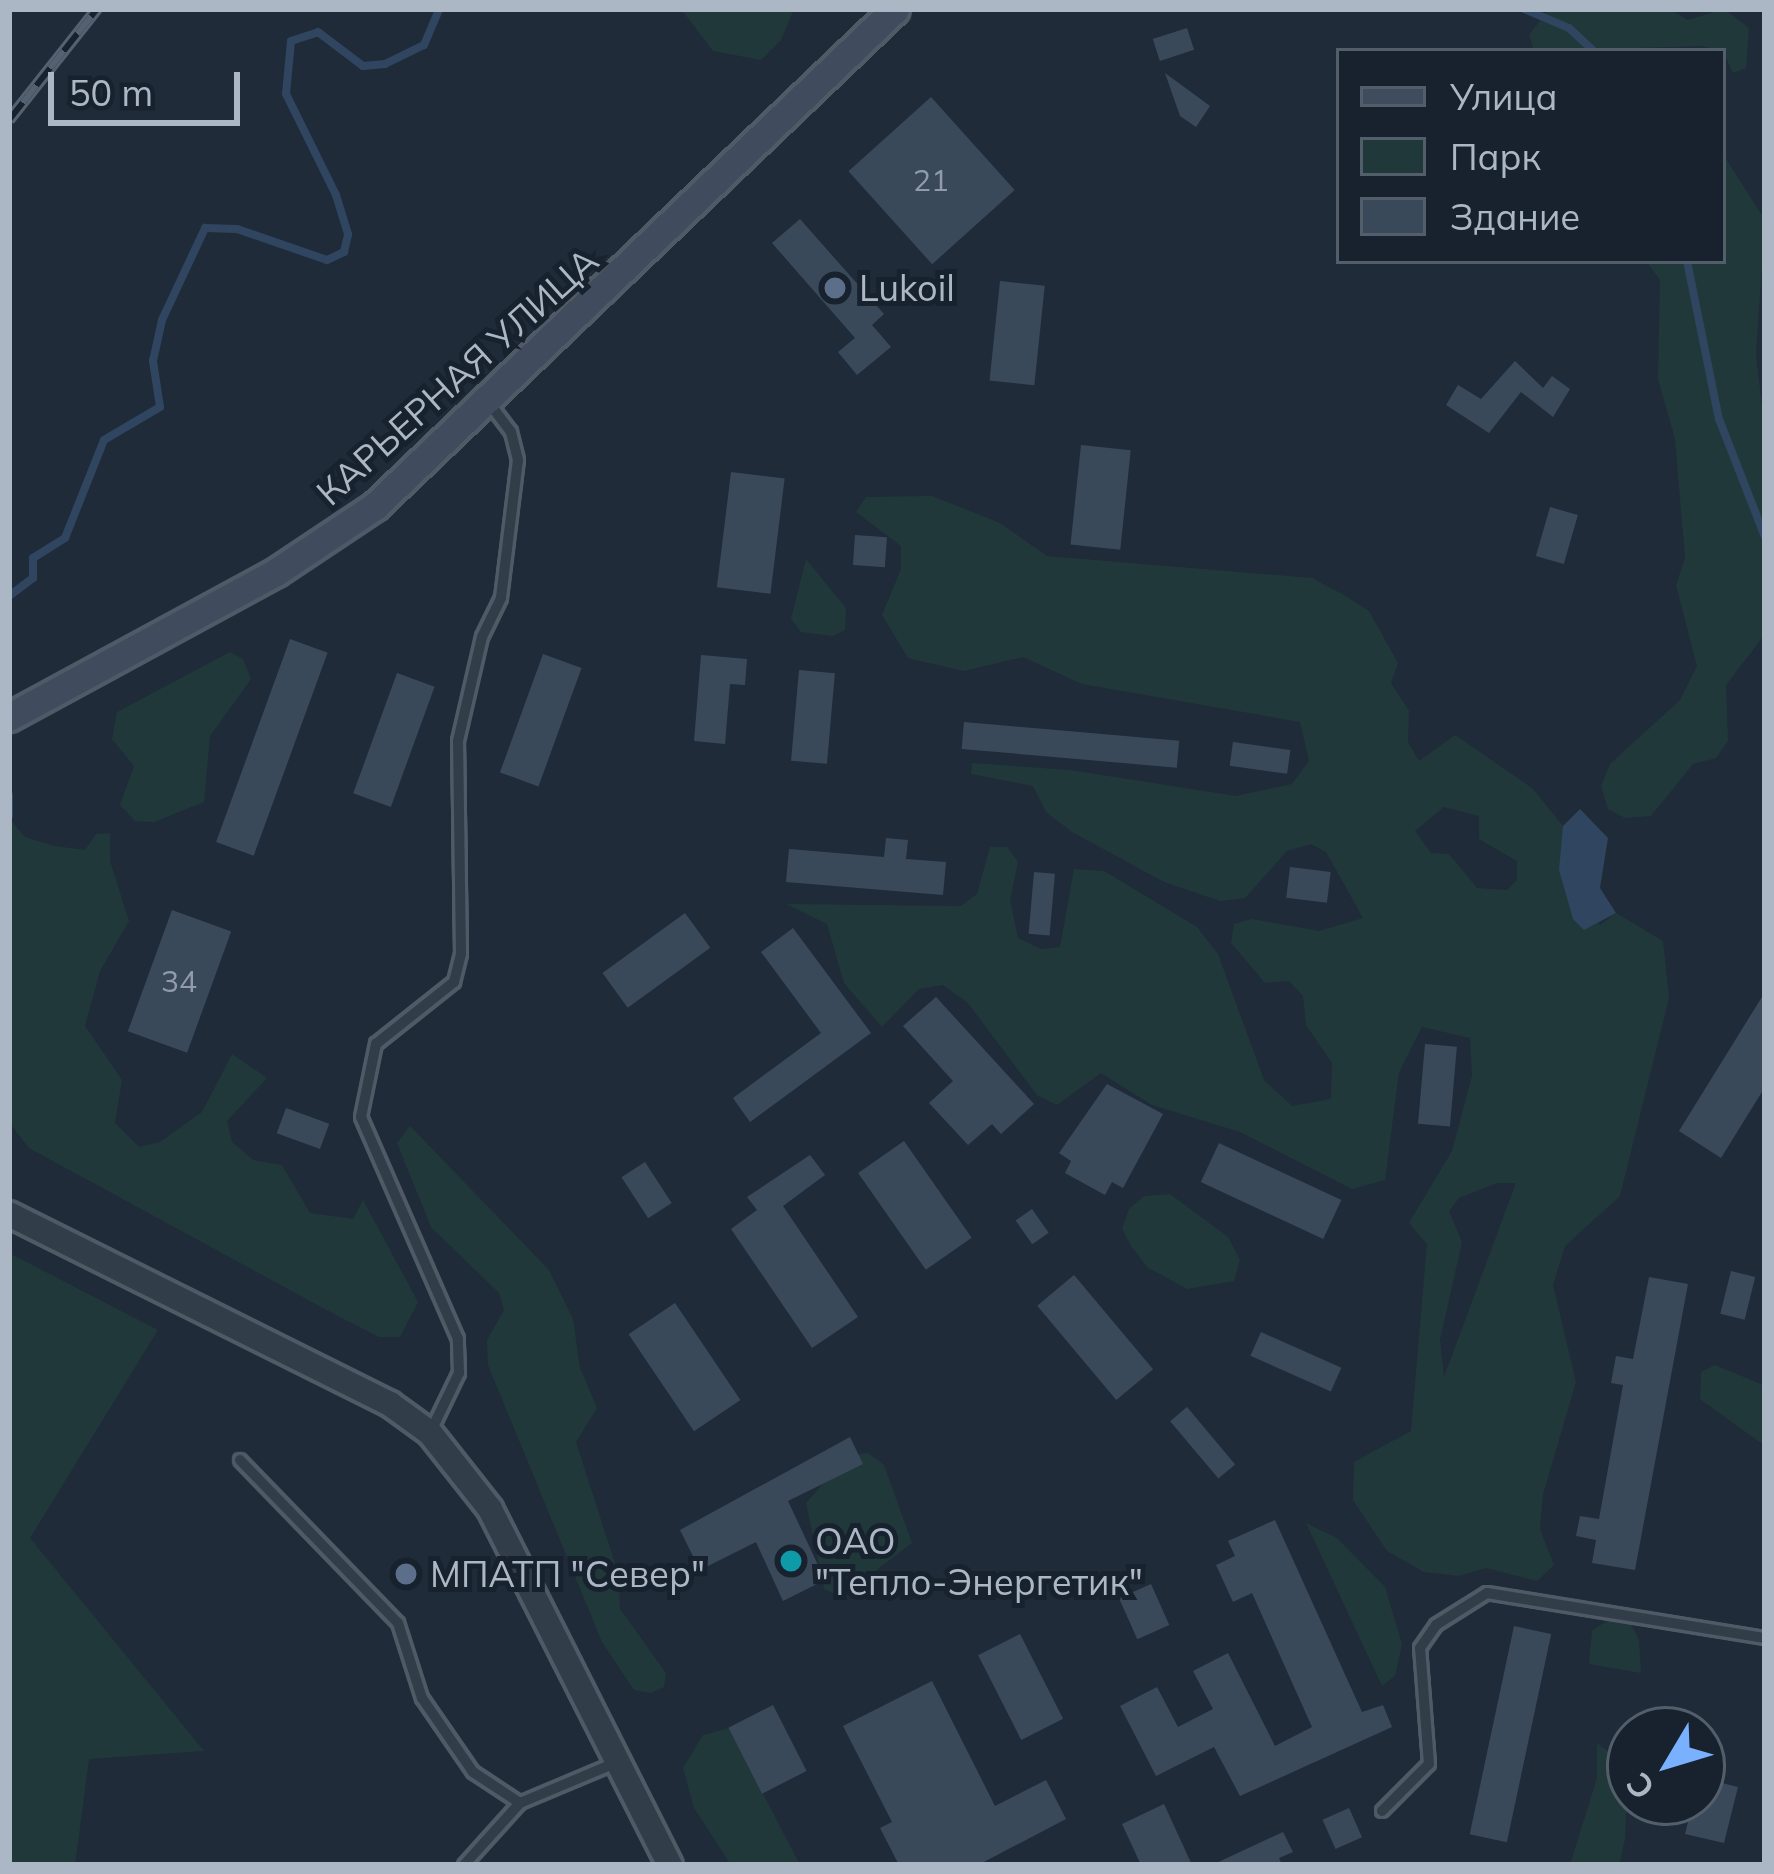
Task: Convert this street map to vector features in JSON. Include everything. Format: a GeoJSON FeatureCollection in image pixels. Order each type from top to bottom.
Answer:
{"type":"FeatureCollection","features":[{"type":"Feature","properties":{"kind":"main road","name":"КАРЬЕРНАЯ УЛИЦА"},"geometry":{"type":"LineString","coordinates":[[9,717],[350,526],[489,403],[895,9]]}},
{"type":"Feature","properties":{"kind":"street"},"geometry":{"type":"LineString","coordinates":[[9,1214],[390,1404],[430,1432],[490,1509],[613,1764],[670,1865]]}},
{"type":"Feature","properties":{"kind":"lane"},"geometry":{"type":"LineString","coordinates":[[430,1432],[459,1373],[458,1339],[361,1117],[376,1044],[454,982],[461,954],[458,741],[482,637],[502,598],[518,460],[511,432],[489,403]]}},
{"type":"Feature","properties":{"kind":"lane"},"geometry":{"type":"LineString","coordinates":[[240,1460],[398,1623],[422,1698],[473,1772],[520,1803]]}},
{"type":"Feature","properties":{"kind":"lane"},"geometry":{"type":"LineString","coordinates":[[1382,1811],[1430,1764],[1420,1648],[1436,1625],[1486,1593],[1765,1638]]}},
{"type":"Feature","properties":{"kind":"lane"},"geometry":{"type":"LineString","coordinates":[[464,1865],[520,1803],[613,1764]]}},
{"type":"Feature","properties":{"kind":"green space"},"geometry":{"type":"Polygon","coordinates":[[[681,9],[794,9],[781,40],[761,60],[713,51],[681,9]]]}},
{"type":"Feature","properties":{"kind":"green space"},"geometry":{"type":"Polygon","coordinates":[[[1549,9],[1669,9],[1688,20],[1724,9],[1749,28],[1746,68],[1733,73],[1726,48],[1533,48],[1529,35],[1549,9]]]}},
{"type":"Feature","properties":{"kind":"green space"},"geometry":{"type":"Polygon","coordinates":[[[1726,159],[1765,220],[1756,354],[1765,434],[1765,634],[1726,685],[1728,741],[1716,758],[1693,764],[1651,816],[1625,818],[1608,809],[1601,786],[1610,764],[1680,700],[1697,666],[1676,585],[1685,558],[1675,439],[1658,379],[1660,280],[1648,264],[1726,264],[1726,159]]]}},
{"type":"Feature","properties":{"kind":"green space"},"geometry":{"type":"Polygon","coordinates":[[[932,496],[1000,523],[1047,556],[1312,578],[1342,594],[1369,611],[1398,663],[1391,683],[1409,711],[1408,742],[1419,761],[1455,735],[1532,788],[1563,826],[1600,925],[1616,913],[1663,941],[1669,998],[1620,1196],[1565,1246],[1553,1285],[1576,1382],[1543,1494],[1540,1529],[1554,1565],[1537,1581],[1486,1568],[1458,1576],[1424,1572],[1387,1551],[1353,1500],[1354,1462],[1411,1431],[1427,1244],[1409,1223],[1452,1151],[1472,1076],[1470,1038],[1422,1027],[1399,1072],[1385,1180],[1352,1189],[1240,1132],[1152,1105],[1101,1073],[1057,1105],[1037,1095],[968,1003],[943,985],[919,989],[882,1027],[844,983],[827,924],[786,904],[961,906],[977,894],[990,847],[1007,847],[1018,862],[1010,900],[1018,938],[1041,949],[1060,947],[1074,869],[1104,871],[1197,927],[1218,954],[1264,1080],[1292,1106],[1331,1099],[1332,1063],[1306,1025],[1303,996],[1289,981],[1265,983],[1231,943],[1234,924],[1252,919],[1319,931],[1363,918],[1326,852],[1311,844],[1287,851],[1245,898],[1220,901],[1164,882],[1072,832],[1046,812],[1033,786],[971,774],[972,763],[1070,770],[1236,796],[1292,784],[1309,761],[1300,722],[1082,684],[1023,657],[963,671],[908,658],[882,615],[901,569],[901,546],[856,512],[866,497],[932,496]],[[1444,807],[1415,831],[1431,853],[1449,854],[1477,888],[1507,890],[1517,880],[1517,861],[1479,839],[1479,816],[1444,807]],[[1497,1183],[1459,1198],[1449,1211],[1462,1242],[1440,1340],[1444,1377],[1516,1183],[1497,1183]]]}},
{"type":"Feature","properties":{"kind":"green space"},"geometry":{"type":"Polygon","coordinates":[[[806,559],[846,608],[845,630],[833,636],[801,632],[791,619],[806,559]]]}},
{"type":"Feature","properties":{"kind":"green space"},"geometry":{"type":"Polygon","coordinates":[[[230,652],[243,659],[251,679],[210,736],[204,802],[154,822],[135,821],[120,805],[134,766],[112,739],[117,712],[230,652]]]}},
{"type":"Feature","properties":{"kind":"green space"},"geometry":{"type":"Polygon","coordinates":[[[9,818],[25,837],[54,846],[85,850],[96,834],[110,833],[110,861],[129,921],[100,971],[85,1026],[122,1080],[115,1123],[139,1147],[160,1142],[202,1112],[232,1054],[267,1078],[227,1121],[232,1142],[253,1160],[282,1165],[310,1213],[353,1219],[363,1200],[418,1302],[400,1337],[379,1337],[29,1148],[9,1122],[9,818]]]}},
{"type":"Feature","properties":{"kind":"green space"},"geometry":{"type":"Polygon","coordinates":[[[410,1126],[549,1270],[573,1319],[580,1368],[597,1408],[576,1442],[619,1576],[620,1609],[666,1673],[664,1687],[651,1693],[634,1690],[602,1642],[488,1365],[487,1340],[504,1310],[499,1293],[431,1227],[397,1143],[410,1126]]]}},
{"type":"Feature","properties":{"kind":"green space"},"geometry":{"type":"Polygon","coordinates":[[[1170,1194],[1228,1237],[1240,1260],[1234,1281],[1187,1289],[1147,1267],[1131,1246],[1122,1229],[1129,1209],[1144,1196],[1170,1194]]]}},
{"type":"Feature","properties":{"kind":"green space"},"geometry":{"type":"Polygon","coordinates":[[[9,1253],[158,1330],[30,1538],[204,1751],[89,1759],[75,1865],[9,1865],[9,1253]]]}},
{"type":"Feature","properties":{"kind":"green space"},"geometry":{"type":"Polygon","coordinates":[[[1715,1365],[1765,1386],[1765,1446],[1700,1399],[1701,1372],[1715,1365]]]}},
{"type":"Feature","properties":{"kind":"green space"},"geometry":{"type":"Polygon","coordinates":[[[868,1453],[884,1465],[912,1543],[841,1597],[824,1589],[806,1503],[847,1456],[868,1453]]]}},
{"type":"Feature","properties":{"kind":"green space"},"geometry":{"type":"Polygon","coordinates":[[[1306,1523],[1337,1538],[1385,1587],[1402,1644],[1395,1676],[1382,1686],[1306,1523]]]}},
{"type":"Feature","properties":{"kind":"green space"},"geometry":{"type":"Polygon","coordinates":[[[1613,1618],[1630,1623],[1639,1639],[1641,1673],[1589,1664],[1592,1630],[1613,1618]]]}},
{"type":"Feature","properties":{"kind":"green space"},"geometry":{"type":"Polygon","coordinates":[[[729,1728],[800,1865],[731,1865],[694,1808],[683,1768],[703,1735],[729,1728]]]}},
{"type":"Feature","properties":{"kind":"green space"},"geometry":{"type":"Polygon","coordinates":[[[1597,1743],[1606,1750],[1606,1826],[1626,1826],[1619,1865],[1570,1865],[1597,1778],[1597,1743]]]}},
{"type":"Feature","properties":{"kind":"water"},"geometry":{"type":"Polygon","coordinates":[[[1580,809],[1608,838],[1600,888],[1616,913],[1584,930],[1573,919],[1559,870],[1563,826],[1580,809]]]}},
{"type":"Feature","properties":{"kind":"building"},"geometry":{"type":"Polygon","coordinates":[[[1187,28],[1194,50],[1160,61],[1153,39],[1187,28]]]}},
{"type":"Feature","properties":{"kind":"building"},"geometry":{"type":"Polygon","coordinates":[[[1165,73],[1210,106],[1196,127],[1180,116],[1165,73]]]}},
{"type":"Feature","properties":{"kind":"building"},"geometry":{"type":"Polygon","coordinates":[[[931,97],[1015,190],[932,264],[849,171],[931,97]]]}},
{"type":"Feature","properties":{"kind":"building"},"geometry":{"type":"Polygon","coordinates":[[[800,219],[884,314],[872,325],[891,347],[857,375],[838,352],[855,338],[772,243],[800,219]]]}},
{"type":"Feature","properties":{"kind":"building"},"geometry":{"type":"Polygon","coordinates":[[[1000,281],[1045,286],[1034,385],[990,380],[1000,281]]]}},
{"type":"Feature","properties":{"kind":"building"},"geometry":{"type":"Polygon","coordinates":[[[1515,361],[1543,388],[1552,376],[1570,389],[1553,417],[1521,392],[1489,433],[1446,405],[1458,385],[1481,399],[1515,361]]]}},
{"type":"Feature","properties":{"kind":"building"},"geometry":{"type":"Polygon","coordinates":[[[1081,445],[1131,450],[1120,550],[1071,544],[1081,445]]]}},
{"type":"Feature","properties":{"kind":"building"},"geometry":{"type":"Polygon","coordinates":[[[731,472],[785,479],[770,594],[717,587],[731,472]]]}},
{"type":"Feature","properties":{"kind":"building"},"geometry":{"type":"Polygon","coordinates":[[[1550,507],[1578,515],[1564,564],[1536,556],[1550,507]]]}},
{"type":"Feature","properties":{"kind":"building"},"geometry":{"type":"Polygon","coordinates":[[[855,535],[887,537],[885,567],[853,565],[855,535]]]}},
{"type":"Feature","properties":{"kind":"building"},"geometry":{"type":"Polygon","coordinates":[[[290,639],[328,653],[254,856],[216,842],[290,639]]]}},
{"type":"Feature","properties":{"kind":"building"},"geometry":{"type":"Polygon","coordinates":[[[543,654],[582,668],[538,786],[500,772],[543,654]]]}},
{"type":"Feature","properties":{"kind":"building"},"geometry":{"type":"Polygon","coordinates":[[[701,655],[747,659],[745,685],[730,684],[725,744],[694,741],[701,655]]]}},
{"type":"Feature","properties":{"kind":"building"},"geometry":{"type":"Polygon","coordinates":[[[799,670],[835,673],[827,764],[791,761],[799,670]]]}},
{"type":"Feature","properties":{"kind":"building"},"geometry":{"type":"Polygon","coordinates":[[[397,673],[435,687],[391,807],[353,793],[397,673]]]}},
{"type":"Feature","properties":{"kind":"building"},"geometry":{"type":"Polygon","coordinates":[[[964,722],[1179,741],[1177,768],[962,749],[964,722]]]}},
{"type":"Feature","properties":{"kind":"building"},"geometry":{"type":"Polygon","coordinates":[[[1233,742],[1290,750],[1287,774],[1230,766],[1233,742]]]}},
{"type":"Feature","properties":{"kind":"building"},"geometry":{"type":"Polygon","coordinates":[[[886,838],[908,840],[906,859],[946,862],[943,895],[786,882],[789,849],[884,857],[886,838]]]}},
{"type":"Feature","properties":{"kind":"building"},"geometry":{"type":"Polygon","coordinates":[[[1290,867],[1331,872],[1327,903],[1286,898],[1290,867]]]}},
{"type":"Feature","properties":{"kind":"building"},"geometry":{"type":"Polygon","coordinates":[[[1034,872],[1055,874],[1050,936],[1029,934],[1034,872]]]}},
{"type":"Feature","properties":{"kind":"building"},"geometry":{"type":"Polygon","coordinates":[[[172,910],[231,932],[187,1053],[128,1031],[172,910]]]}},
{"type":"Feature","properties":{"kind":"building"},"geometry":{"type":"Polygon","coordinates":[[[685,913],[710,948],[628,1008],[602,973],[685,913]]]}},
{"type":"Feature","properties":{"kind":"building"},"geometry":{"type":"Polygon","coordinates":[[[793,928],[871,1033],[750,1122],[733,1098],[821,1033],[761,952],[793,928]]]}},
{"type":"Feature","properties":{"kind":"building"},"geometry":{"type":"Polygon","coordinates":[[[1765,992],[1765,1087],[1721,1158],[1679,1131],[1765,992]]]}},
{"type":"Feature","properties":{"kind":"building"},"geometry":{"type":"Polygon","coordinates":[[[936,997],[1034,1104],[1001,1134],[992,1124],[968,1145],[929,1103],[953,1081],[903,1026],[936,997]]]}},
{"type":"Feature","properties":{"kind":"building"},"geometry":{"type":"Polygon","coordinates":[[[1425,1044],[1457,1047],[1450,1126],[1418,1124],[1425,1044]]]}},
{"type":"Feature","properties":{"kind":"building"},"geometry":{"type":"Polygon","coordinates":[[[1107,1084],[1163,1114],[1123,1188],[1112,1182],[1105,1195],[1065,1173],[1071,1161],[1059,1153],[1107,1084]]]}},
{"type":"Feature","properties":{"kind":"building"},"geometry":{"type":"Polygon","coordinates":[[[286,1108],[329,1124],[320,1149],[277,1133],[286,1108]]]}},
{"type":"Feature","properties":{"kind":"building"},"geometry":{"type":"Polygon","coordinates":[[[904,1141],[972,1238],[926,1270],[858,1173],[904,1141]]]}},
{"type":"Feature","properties":{"kind":"building"},"geometry":{"type":"Polygon","coordinates":[[[1219,1143],[1341,1200],[1323,1239],[1201,1182],[1219,1143]]]}},
{"type":"Feature","properties":{"kind":"building"},"geometry":{"type":"Polygon","coordinates":[[[810,1155],[825,1175],[783,1206],[858,1317],[812,1348],[731,1229],[757,1210],[747,1197],[810,1155]]]}},
{"type":"Feature","properties":{"kind":"building"},"geometry":{"type":"Polygon","coordinates":[[[645,1162],[672,1203],[648,1218],[622,1177],[645,1162]]]}},
{"type":"Feature","properties":{"kind":"building"},"geometry":{"type":"Polygon","coordinates":[[[1032,1209],[1049,1233],[1032,1244],[1016,1220],[1032,1209]]]}},
{"type":"Feature","properties":{"kind":"building"},"geometry":{"type":"Polygon","coordinates":[[[1731,1271],[1755,1277],[1745,1320],[1720,1314],[1731,1271]]]}},
{"type":"Feature","properties":{"kind":"building"},"geometry":{"type":"Polygon","coordinates":[[[1074,1275],[1153,1369],[1116,1400],[1037,1306],[1074,1275]]]}},
{"type":"Feature","properties":{"kind":"building"},"geometry":{"type":"Polygon","coordinates":[[[1649,1277],[1688,1284],[1635,1570],[1592,1563],[1596,1540],[1576,1536],[1580,1516],[1599,1519],[1623,1385],[1611,1383],[1616,1356],[1633,1359],[1649,1277]]]}},
{"type":"Feature","properties":{"kind":"building"},"geometry":{"type":"Polygon","coordinates":[[[675,1303],[740,1400],[694,1431],[629,1334],[675,1303]]]}},
{"type":"Feature","properties":{"kind":"building"},"geometry":{"type":"Polygon","coordinates":[[[1261,1332],[1341,1368],[1331,1392],[1250,1356],[1261,1332]]]}},
{"type":"Feature","properties":{"kind":"building"},"geometry":{"type":"Polygon","coordinates":[[[1187,1407],[1235,1464],[1218,1479],[1170,1421],[1187,1407]]]}},
{"type":"Feature","properties":{"kind":"building"},"geometry":{"type":"Polygon","coordinates":[[[850,1437],[863,1464],[788,1501],[825,1580],[783,1601],[756,1542],[700,1570],[680,1530],[850,1437]]]}},
{"type":"Feature","properties":{"kind":"building"},"geometry":{"type":"Polygon","coordinates":[[[1275,1520],[1362,1712],[1383,1705],[1392,1727],[1240,1796],[1214,1747],[1156,1776],[1120,1706],[1157,1687],[1178,1727],[1213,1709],[1193,1671],[1228,1653],[1275,1746],[1312,1727],[1252,1593],[1233,1602],[1216,1565],[1235,1556],[1228,1541],[1275,1520]]]}},
{"type":"Feature","properties":{"kind":"building"},"geometry":{"type":"Polygon","coordinates":[[[1151,1584],[1169,1625],[1137,1639],[1119,1598],[1151,1584]]]}},
{"type":"Feature","properties":{"kind":"building"},"geometry":{"type":"Polygon","coordinates":[[[1514,1626],[1551,1634],[1507,1842],[1470,1834],[1514,1626]]]}},
{"type":"Feature","properties":{"kind":"building"},"geometry":{"type":"Polygon","coordinates":[[[1020,1634],[1063,1719],[1021,1740],[978,1655],[1020,1634]]]}},
{"type":"Feature","properties":{"kind":"building"},"geometry":{"type":"Polygon","coordinates":[[[932,1681],[995,1806],[1046,1780],[1066,1819],[978,1865],[899,1865],[880,1828],[892,1822],[843,1726],[932,1681]]]}},
{"type":"Feature","properties":{"kind":"building"},"geometry":{"type":"Polygon","coordinates":[[[773,1705],[807,1771],[762,1794],[728,1728],[773,1705]]]}},
{"type":"Feature","properties":{"kind":"building"},"geometry":{"type":"Polygon","coordinates":[[[1726,1784],[1738,1787],[1724,1843],[1685,1834],[1687,1826],[1726,1826],[1726,1784]]]}},
{"type":"Feature","properties":{"kind":"building"},"geometry":{"type":"Polygon","coordinates":[[[1164,1804],[1192,1865],[1141,1865],[1122,1824],[1164,1804]]]}},
{"type":"Feature","properties":{"kind":"building"},"geometry":{"type":"Polygon","coordinates":[[[1349,1808],[1362,1837],[1336,1849],[1323,1820],[1349,1808]]]}},
{"type":"Feature","properties":{"kind":"building"},"geometry":{"type":"Polygon","coordinates":[[[1283,1832],[1293,1852],[1279,1858],[1282,1865],[1212,1865],[1283,1832]]]}},
{"type":"Feature","properties":{"kind":"waterway"},"geometry":{"type":"LineString","coordinates":[[9,596],[33,578],[33,558],[65,538],[104,440],[160,407],[153,361],[162,320],[205,228],[237,229],[327,260],[344,252],[348,234],[336,195],[286,94],[291,41],[318,32],[363,66],[385,64],[424,45],[439,9]]}},
{"type":"Feature","properties":{"kind":"waterway"},"geometry":{"type":"LineString","coordinates":[[1524,9],[1569,28],[1591,48]]}},
{"type":"Feature","properties":{"kind":"waterway"},"geometry":{"type":"LineString","coordinates":[[1688,264],[1719,419],[1765,537]]}},
{"type":"Feature","properties":{"kind":"waterway"},"geometry":{"type":"LineString","coordinates":[[9,795],[9,816]]}},
{"type":"Feature","properties":{"kind":"railway"},"geometry":{"type":"LineString","coordinates":[[9,120],[97,9]]}},
{"type":"Feature","properties":{"kind":"place","name":"Lukoil"},"geometry":{"type":"Point","coordinates":[835,288]}},
{"type":"Feature","properties":{"kind":"place","name":"ОАО \"Тепло-Энергетик\""},"geometry":{"type":"Point","coordinates":[791,1561]}},
{"type":"Feature","properties":{"kind":"place","name":"МПАТП \"Север\""},"geometry":{"type":"Point","coordinates":[406,1574]}}]}
